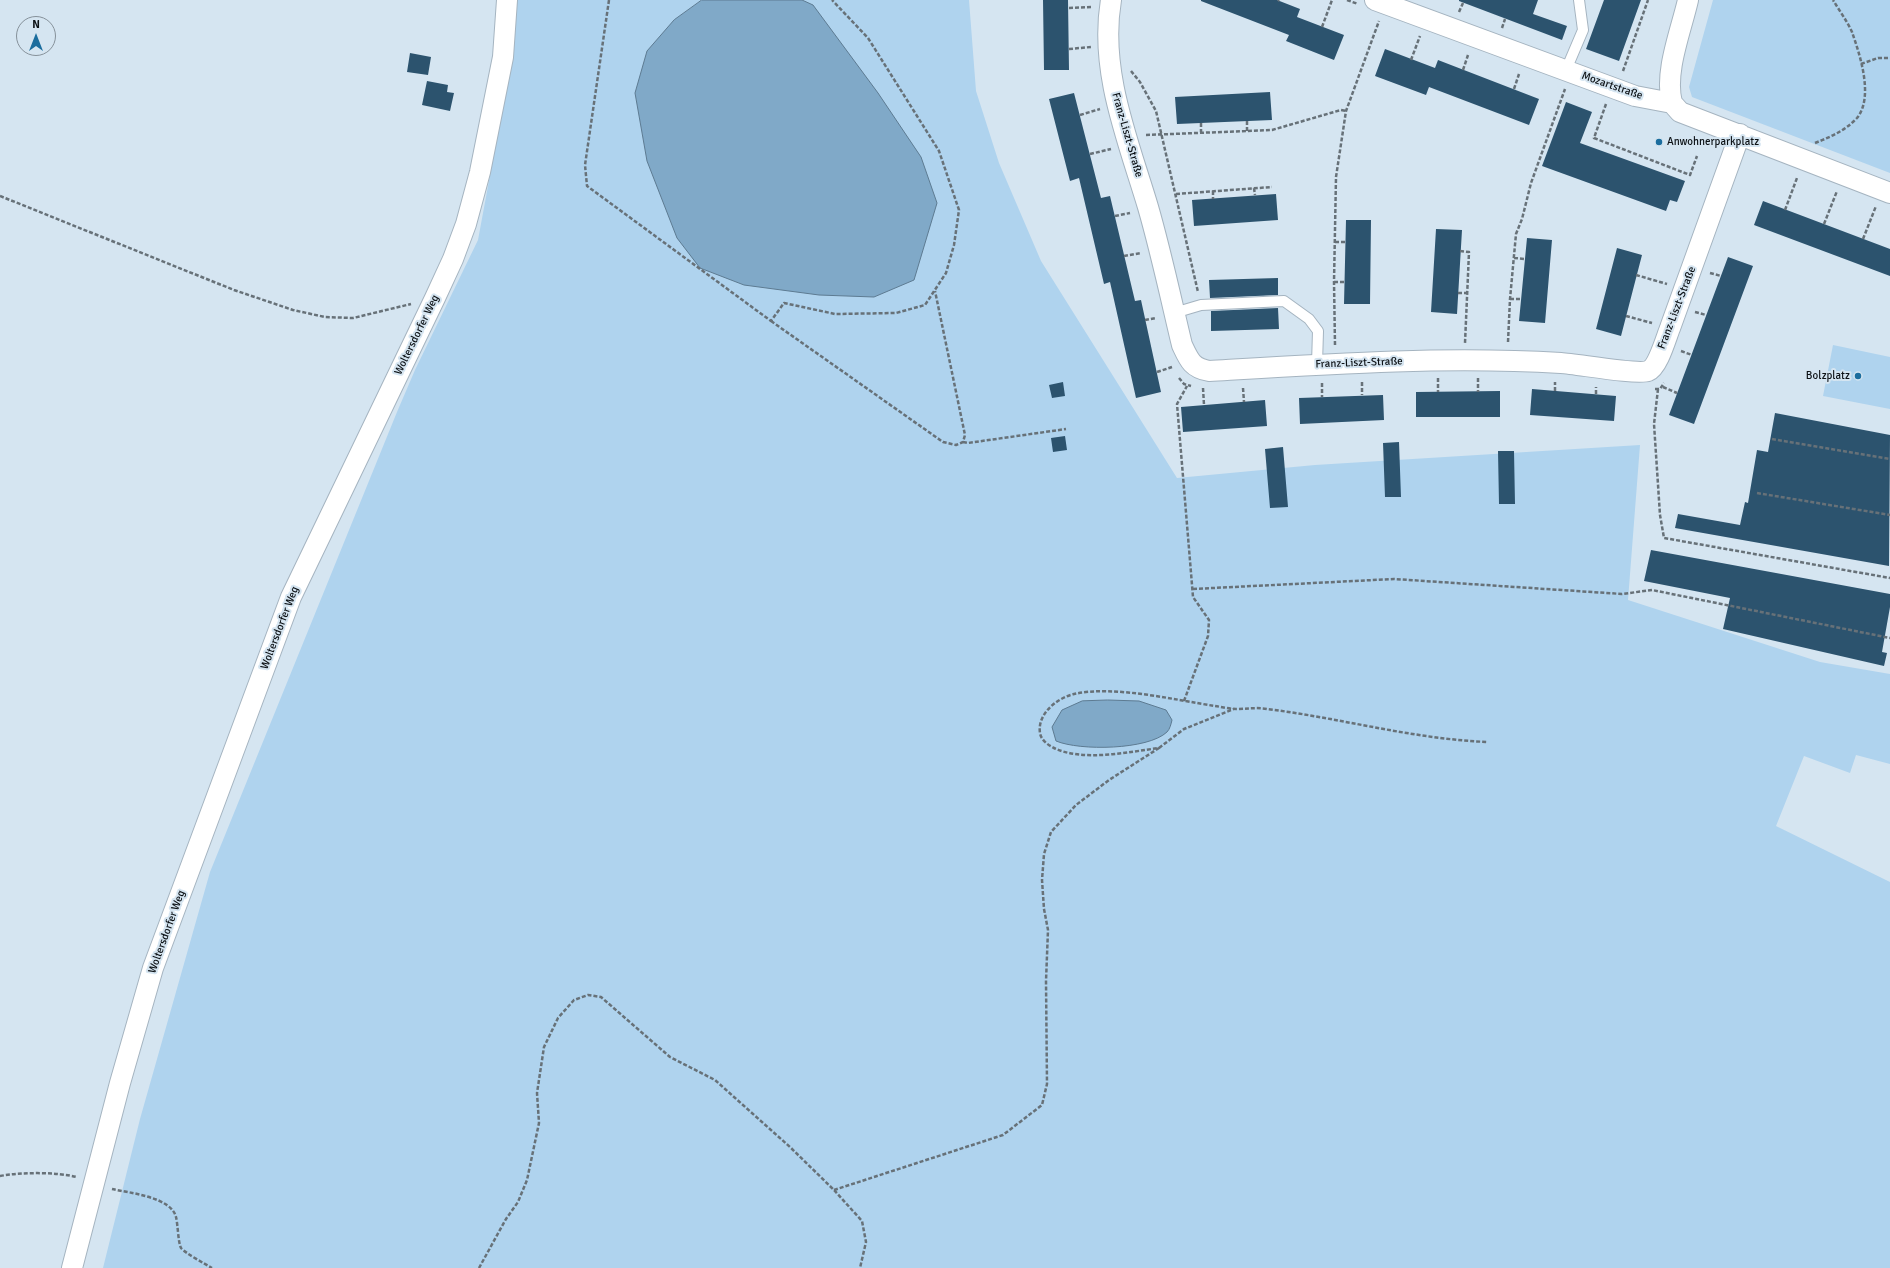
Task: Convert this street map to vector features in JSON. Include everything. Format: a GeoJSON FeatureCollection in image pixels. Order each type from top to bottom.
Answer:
{"type":"FeatureCollection","features":[{"type":"Feature","properties":{"kind":"street","name":"Woltersdorfer Weg"},"geometry":{"type":"LineString","coordinates":[[72,1268],[120,1083],[153,968],[291,597],[435,298],[453,259],[466,224],[480,172],[503,57],[507,0]]}},
{"type":"Feature","properties":{"kind":"street","name":"Mozartstraße"},"geometry":{"type":"LineString","coordinates":[[1375,0],[1612,94],[1635,96],[1672,103],[1680,112],[1740,134],[1884,197]]}},
{"type":"Feature","properties":{"kind":"street"},"geometry":{"type":"LineString","coordinates":[[1672,103],[1669,91],[1670,75],[1688,0]]}},
{"type":"Feature","properties":{"kind":"street","name":"Franz-Liszt-Straße"},"geometry":{"type":"LineString","coordinates":[[1105,3],[1109,29],[1104,49],[1113,86],[1120,142],[1148,208],[1168,315],[1192,364],[1198,370],[1327,369],[1465,360],[1507,360],[1575,364],[1632,371],[1648,371],[1653,367],[1657,360],[1670,328],[1740,134]]}},
{"type":"Feature","properties":{"kind":"lane"},"geometry":{"type":"LineString","coordinates":[[1567,77],[1583,30],[1579,0]]}},
{"type":"Feature","properties":{"kind":"lane"},"geometry":{"type":"LineString","coordinates":[[1168,315],[1201,305],[1284,301],[1310,319],[1318,331],[1327,369]]}},
{"type":"Feature","properties":{"kind":"path"},"geometry":{"type":"LineString","coordinates":[[610,0],[586,165],[587,186],[771,321],[943,442],[956,445],[963,442],[968,443],[1066,429]]}},
{"type":"Feature","properties":{"kind":"path"},"geometry":{"type":"LineString","coordinates":[[771,321],[784,303],[835,314],[896,313],[925,305],[946,273],[954,246],[959,210],[939,151],[868,38],[832,0]]}},
{"type":"Feature","properties":{"kind":"path"},"geometry":{"type":"LineString","coordinates":[[1322,27],[1332,0]]}},
{"type":"Feature","properties":{"kind":"path"},"geometry":{"type":"LineString","coordinates":[[1648,0],[1594,138],[1690,176],[1697,156]]}},
{"type":"Feature","properties":{"kind":"path"},"geometry":{"type":"LineString","coordinates":[[1809,145],[1839,133],[1858,116],[1865,90],[1861,64],[1851,31],[1833,0]]}},
{"type":"Feature","properties":{"kind":"path"},"geometry":{"type":"LineString","coordinates":[[1068,8],[1105,3]]}},
{"type":"Feature","properties":{"kind":"path"},"geometry":{"type":"LineString","coordinates":[[1322,397],[1322,380],[1327,369],[1334,282],[1336,177],[1346,111],[1380,20]]}},
{"type":"Feature","properties":{"kind":"path"},"geometry":{"type":"LineString","coordinates":[[1411,60],[1421,34]]}},
{"type":"Feature","properties":{"kind":"path"},"geometry":{"type":"LineString","coordinates":[[1069,49],[1104,49],[1140,82],[1156,111],[1201,305]]}},
{"type":"Feature","properties":{"kind":"path"},"geometry":{"type":"LineString","coordinates":[[1463,70],[1469,53]]}},
{"type":"Feature","properties":{"kind":"path"},"geometry":{"type":"LineString","coordinates":[[1861,64],[1878,58],[1890,58]]}},
{"type":"Feature","properties":{"kind":"path"},"geometry":{"type":"LineString","coordinates":[[1514,90],[1520,72]]}},
{"type":"Feature","properties":{"kind":"path"},"geometry":{"type":"LineString","coordinates":[[1507,360],[1510,299],[1516,234],[1522,219],[1531,183],[1567,77]]}},
{"type":"Feature","properties":{"kind":"path"},"geometry":{"type":"LineString","coordinates":[[1080,115],[1104,108]]}},
{"type":"Feature","properties":{"kind":"path"},"geometry":{"type":"LineString","coordinates":[[1090,154],[1120,142],[1162,134],[1272,130],[1340,110],[1346,111]]}},
{"type":"Feature","properties":{"kind":"path"},"geometry":{"type":"LineString","coordinates":[[1247,121],[1247,131]]}},
{"type":"Feature","properties":{"kind":"path"},"geometry":{"type":"LineString","coordinates":[[1201,123],[1202,132]]}},
{"type":"Feature","properties":{"kind":"path"},"geometry":{"type":"LineString","coordinates":[[1785,210],[1799,172]]}},
{"type":"Feature","properties":{"kind":"path"},"geometry":{"type":"LineString","coordinates":[[1176,194],[1272,187]]}},
{"type":"Feature","properties":{"kind":"path"},"geometry":{"type":"LineString","coordinates":[[1824,224],[1839,187]]}},
{"type":"Feature","properties":{"kind":"path"},"geometry":{"type":"LineString","coordinates":[[1254,188],[1255,195]]}},
{"type":"Feature","properties":{"kind":"path"},"geometry":{"type":"LineString","coordinates":[[1213,191],[1213,199]]}},
{"type":"Feature","properties":{"kind":"path"},"geometry":{"type":"LineString","coordinates":[[0,196],[234,290],[293,310],[325,317],[353,318],[435,298]]}},
{"type":"Feature","properties":{"kind":"path"},"geometry":{"type":"LineString","coordinates":[[1864,239],[1884,197]]}},
{"type":"Feature","properties":{"kind":"path"},"geometry":{"type":"LineString","coordinates":[[1114,216],[1134,212]]}},
{"type":"Feature","properties":{"kind":"path"},"geometry":{"type":"LineString","coordinates":[[1335,242],[1345,242]]}},
{"type":"Feature","properties":{"kind":"path"},"geometry":{"type":"LineString","coordinates":[[1460,251],[1469,252],[1465,360]]}},
{"type":"Feature","properties":{"kind":"path"},"geometry":{"type":"LineString","coordinates":[[1124,256],[1144,252]]}},
{"type":"Feature","properties":{"kind":"path"},"geometry":{"type":"LineString","coordinates":[[1514,258],[1525,259]]}},
{"type":"Feature","properties":{"kind":"path"},"geometry":{"type":"LineString","coordinates":[[1705,271],[1721,276]]}},
{"type":"Feature","properties":{"kind":"path"},"geometry":{"type":"LineString","coordinates":[[1636,275],[1685,289]]}},
{"type":"Feature","properties":{"kind":"path"},"geometry":{"type":"LineString","coordinates":[[1334,282],[1345,282]]}},
{"type":"Feature","properties":{"kind":"path"},"geometry":{"type":"LineString","coordinates":[[935,290],[965,435],[963,442]]}},
{"type":"Feature","properties":{"kind":"path"},"geometry":{"type":"LineString","coordinates":[[1458,292],[1467,293]]}},
{"type":"Feature","properties":{"kind":"path"},"geometry":{"type":"LineString","coordinates":[[1510,299],[1521,300]]}},
{"type":"Feature","properties":{"kind":"path"},"geometry":{"type":"LineString","coordinates":[[1690,310],[1706,315]]}},
{"type":"Feature","properties":{"kind":"path"},"geometry":{"type":"LineString","coordinates":[[1145,320],[1168,315]]}},
{"type":"Feature","properties":{"kind":"path"},"geometry":{"type":"LineString","coordinates":[[1626,316],[1670,328]]}},
{"type":"Feature","properties":{"kind":"path"},"geometry":{"type":"LineString","coordinates":[[1157,372],[1176,366]]}},
{"type":"Feature","properties":{"kind":"path"},"geometry":{"type":"LineString","coordinates":[[1178,372],[1181,382],[1187,386],[1196,386]]}},
{"type":"Feature","properties":{"kind":"path"},"geometry":{"type":"LineString","coordinates":[[1478,392],[1478,375],[1485,375]]}},
{"type":"Feature","properties":{"kind":"path"},"geometry":{"type":"LineString","coordinates":[[1438,392],[1438,376],[1444,376]]}},
{"type":"Feature","properties":{"kind":"path"},"geometry":{"type":"LineString","coordinates":[[1555,391],[1556,377]]}},
{"type":"Feature","properties":{"kind":"path"},"geometry":{"type":"LineString","coordinates":[[1362,379],[1362,395]]}},
{"type":"Feature","properties":{"kind":"path"},"geometry":{"type":"LineString","coordinates":[[1663,387],[1665,379]]}},
{"type":"Feature","properties":{"kind":"path"},"geometry":{"type":"LineString","coordinates":[[1243,384],[1244,402]]}},
{"type":"Feature","properties":{"kind":"path"},"geometry":{"type":"LineString","coordinates":[[1204,405],[1203,386],[1209,385]]}},
{"type":"Feature","properties":{"kind":"path"},"geometry":{"type":"LineString","coordinates":[[1184,701],[1208,636],[1209,620],[1194,597],[1193,589],[1177,404],[1187,386]]}},
{"type":"Feature","properties":{"kind":"path"},"geometry":{"type":"LineString","coordinates":[[1650,388],[1658,389],[1663,387],[1677,393]]}},
{"type":"Feature","properties":{"kind":"path"},"geometry":{"type":"LineString","coordinates":[[1658,389],[1654,424],[1660,515],[1664,538],[1890,578]]}},
{"type":"Feature","properties":{"kind":"path"},"geometry":{"type":"LineString","coordinates":[[1772,439],[1890,459]]}},
{"type":"Feature","properties":{"kind":"path"},"geometry":{"type":"LineString","coordinates":[[1757,493],[1890,515]]}},
{"type":"Feature","properties":{"kind":"path"},"geometry":{"type":"LineString","coordinates":[[1193,589],[1394,579],[1622,594],[1652,590],[1890,638]]}},
{"type":"Feature","properties":{"kind":"path"},"geometry":{"type":"LineString","coordinates":[[1159,748],[1076,755],[1049,746],[1041,737],[1039,727],[1043,716],[1058,700],[1073,694],[1113,692],[1235,709],[1266,708],[1407,734],[1440,739],[1488,742]]}},
{"type":"Feature","properties":{"kind":"path"},"geometry":{"type":"LineString","coordinates":[[834,1190],[1003,1135],[1042,1105],[1047,1084],[1046,981],[1048,930],[1044,909],[1042,880],[1044,854],[1051,832],[1076,805],[1109,780],[1159,748],[1184,729],[1235,709]]}},
{"type":"Feature","properties":{"kind":"path"},"geometry":{"type":"LineString","coordinates":[[479,1268],[506,1219],[518,1202],[527,1180],[539,1123],[537,1093],[544,1047],[558,1018],[574,1000],[588,995],[601,997],[670,1057],[715,1080],[790,1147],[834,1190],[862,1221],[866,1242],[860,1268]]}},
{"type":"Feature","properties":{"kind":"path"},"geometry":{"type":"LineString","coordinates":[[0,1176],[70,1176],[94,1181],[108,1188],[143,1195],[167,1205],[175,1212],[181,1247],[191,1256],[212,1268]]}},
{"type":"Feature","properties":{"kind":"shaded area"},"geometry":{"type":"Polygon","coordinates":[[[511,0],[969,0],[976,91],[999,163],[1041,261],[1177,478],[1315,465],[1640,445],[1628,600],[1820,662],[1890,674],[1890,764],[1856,755],[1850,773],[1804,756],[1776,826],[1890,882],[1890,1268],[103,1268],[140,1119],[210,872],[397,412],[415,370],[478,240],[506,89],[511,0]]]}},
{"type":"Feature","properties":{"kind":"shaded area"},"geometry":{"type":"Polygon","coordinates":[[[702,0],[802,0],[813,5],[878,93],[921,157],[937,203],[914,280],[874,297],[819,295],[744,285],[700,268],[677,238],[647,161],[635,93],[647,51],[674,20],[702,0]]]}},
{"type":"Feature","properties":{"kind":"shaded area"},"geometry":{"type":"Polygon","coordinates":[[[1713,0],[1890,0],[1890,173],[1692,97],[1689,87],[1713,0]]]}},
{"type":"Feature","properties":{"kind":"shaded area","name":"Bolzplatz"},"geometry":{"type":"Polygon","coordinates":[[[1833,345],[1890,357],[1890,409],[1823,396],[1833,345]]]}},
{"type":"Feature","properties":{"kind":"shaded area"},"geometry":{"type":"Polygon","coordinates":[[[1082,701],[1139,701],[1166,710],[1172,720],[1170,728],[1158,738],[1130,745],[1113,747],[1081,746],[1056,741],[1052,727],[1062,710],[1082,701]]]}},
{"type":"Feature","properties":{"kind":"building"},"geometry":{"type":"Polygon","coordinates":[[[1043,0],[1068,0],[1069,70],[1044,70],[1043,0]]]}},
{"type":"Feature","properties":{"kind":"building"},"geometry":{"type":"Polygon","coordinates":[[[1201,0],[1277,0],[1300,9],[1297,17],[1344,35],[1334,60],[1286,41],[1289,35],[1201,0]]]}},
{"type":"Feature","properties":{"kind":"building"},"geometry":{"type":"Polygon","coordinates":[[[1459,0],[1538,0],[1533,14],[1567,26],[1562,40],[1459,0]]]}},
{"type":"Feature","properties":{"kind":"building"},"geometry":{"type":"Polygon","coordinates":[[[1604,0],[1641,0],[1619,61],[1586,49],[1604,0]]]}},
{"type":"Feature","properties":{"kind":"building"},"geometry":{"type":"Polygon","coordinates":[[[1385,49],[1435,68],[1438,60],[1539,99],[1529,125],[1429,87],[1426,95],[1375,76],[1385,49]]]}},
{"type":"Feature","properties":{"kind":"building"},"geometry":{"type":"Polygon","coordinates":[[[410,53],[431,57],[428,75],[407,72],[410,53]]]}},
{"type":"Feature","properties":{"kind":"building"},"geometry":{"type":"Polygon","coordinates":[[[427,81],[448,85],[447,92],[454,93],[450,111],[422,105],[427,81]]]}},
{"type":"Feature","properties":{"kind":"building"},"geometry":{"type":"Polygon","coordinates":[[[1270,92],[1272,120],[1177,124],[1175,97],[1270,92]]]}},
{"type":"Feature","properties":{"kind":"building"},"geometry":{"type":"Polygon","coordinates":[[[1074,93],[1101,198],[1110,196],[1135,301],[1141,300],[1161,392],[1136,398],[1110,282],[1104,284],[1079,178],[1070,181],[1049,99],[1074,93]]]}},
{"type":"Feature","properties":{"kind":"building"},"geometry":{"type":"Polygon","coordinates":[[[1566,102],[1592,112],[1580,143],[1685,181],[1677,202],[1670,200],[1666,211],[1542,166],[1566,102]]]}},
{"type":"Feature","properties":{"kind":"building"},"geometry":{"type":"Polygon","coordinates":[[[1276,194],[1278,220],[1194,226],[1192,200],[1276,194]]]}},
{"type":"Feature","properties":{"kind":"building"},"geometry":{"type":"Polygon","coordinates":[[[1763,201],[1890,249],[1890,276],[1754,225],[1763,201]]]}},
{"type":"Feature","properties":{"kind":"building"},"geometry":{"type":"Polygon","coordinates":[[[1346,220],[1371,220],[1370,304],[1344,304],[1346,220]]]}},
{"type":"Feature","properties":{"kind":"building"},"geometry":{"type":"Polygon","coordinates":[[[1436,229],[1462,230],[1457,314],[1431,312],[1436,229]]]}},
{"type":"Feature","properties":{"kind":"building"},"geometry":{"type":"Polygon","coordinates":[[[1527,238],[1552,240],[1545,323],[1519,321],[1527,238]]]}},
{"type":"Feature","properties":{"kind":"building"},"geometry":{"type":"Polygon","coordinates":[[[1617,248],[1642,255],[1621,336],[1596,329],[1617,248]]]}},
{"type":"Feature","properties":{"kind":"building"},"geometry":{"type":"Polygon","coordinates":[[[1728,257],[1753,266],[1694,424],[1669,415],[1728,257]]]}},
{"type":"Feature","properties":{"kind":"building"},"geometry":{"type":"Polygon","coordinates":[[[1278,278],[1278,295],[1210,298],[1209,280],[1278,278]]]}},
{"type":"Feature","properties":{"kind":"building"},"geometry":{"type":"Polygon","coordinates":[[[1278,308],[1279,329],[1211,331],[1211,311],[1278,308]]]}},
{"type":"Feature","properties":{"kind":"building"},"geometry":{"type":"Polygon","coordinates":[[[1063,382],[1065,396],[1052,398],[1049,385],[1063,382]]]}},
{"type":"Feature","properties":{"kind":"building"},"geometry":{"type":"Polygon","coordinates":[[[1532,389],[1616,396],[1614,421],[1530,415],[1532,389]]]}},
{"type":"Feature","properties":{"kind":"building"},"geometry":{"type":"Polygon","coordinates":[[[1500,391],[1500,417],[1416,417],[1416,392],[1500,391]]]}},
{"type":"Feature","properties":{"kind":"building"},"geometry":{"type":"Polygon","coordinates":[[[1383,395],[1384,420],[1300,424],[1299,398],[1383,395]]]}},
{"type":"Feature","properties":{"kind":"building"},"geometry":{"type":"Polygon","coordinates":[[[1265,400],[1267,426],[1183,432],[1181,407],[1265,400]]]}},
{"type":"Feature","properties":{"kind":"building"},"geometry":{"type":"Polygon","coordinates":[[[1775,413],[1890,435],[1889,566],[1675,528],[1678,514],[1740,525],[1745,502],[1748,503],[1757,450],[1768,452],[1775,413]]]}},
{"type":"Feature","properties":{"kind":"building"},"geometry":{"type":"Polygon","coordinates":[[[1065,436],[1067,450],[1053,452],[1051,438],[1065,436]]]}},
{"type":"Feature","properties":{"kind":"building"},"geometry":{"type":"Polygon","coordinates":[[[1399,442],[1401,497],[1385,497],[1383,443],[1399,442]]]}},
{"type":"Feature","properties":{"kind":"building"},"geometry":{"type":"Polygon","coordinates":[[[1283,447],[1288,507],[1270,508],[1265,449],[1283,447]]]}},
{"type":"Feature","properties":{"kind":"building"},"geometry":{"type":"Polygon","coordinates":[[[1498,451],[1514,451],[1515,504],[1499,504],[1498,451]]]}},
{"type":"Feature","properties":{"kind":"building"},"geometry":{"type":"Polygon","coordinates":[[[1651,550],[1890,594],[1890,607],[1882,652],[1887,653],[1884,666],[1723,629],[1730,598],[1644,581],[1651,550]]]}},
{"type":"Feature","properties":{"kind":"place","name":"Anwohnerparkplatz"},"geometry":{"type":"Point","coordinates":[1659,142]}},
{"type":"Feature","properties":{"kind":"place","name":"Bolzplatz"},"geometry":{"type":"Point","coordinates":[1858,376]}}]}
